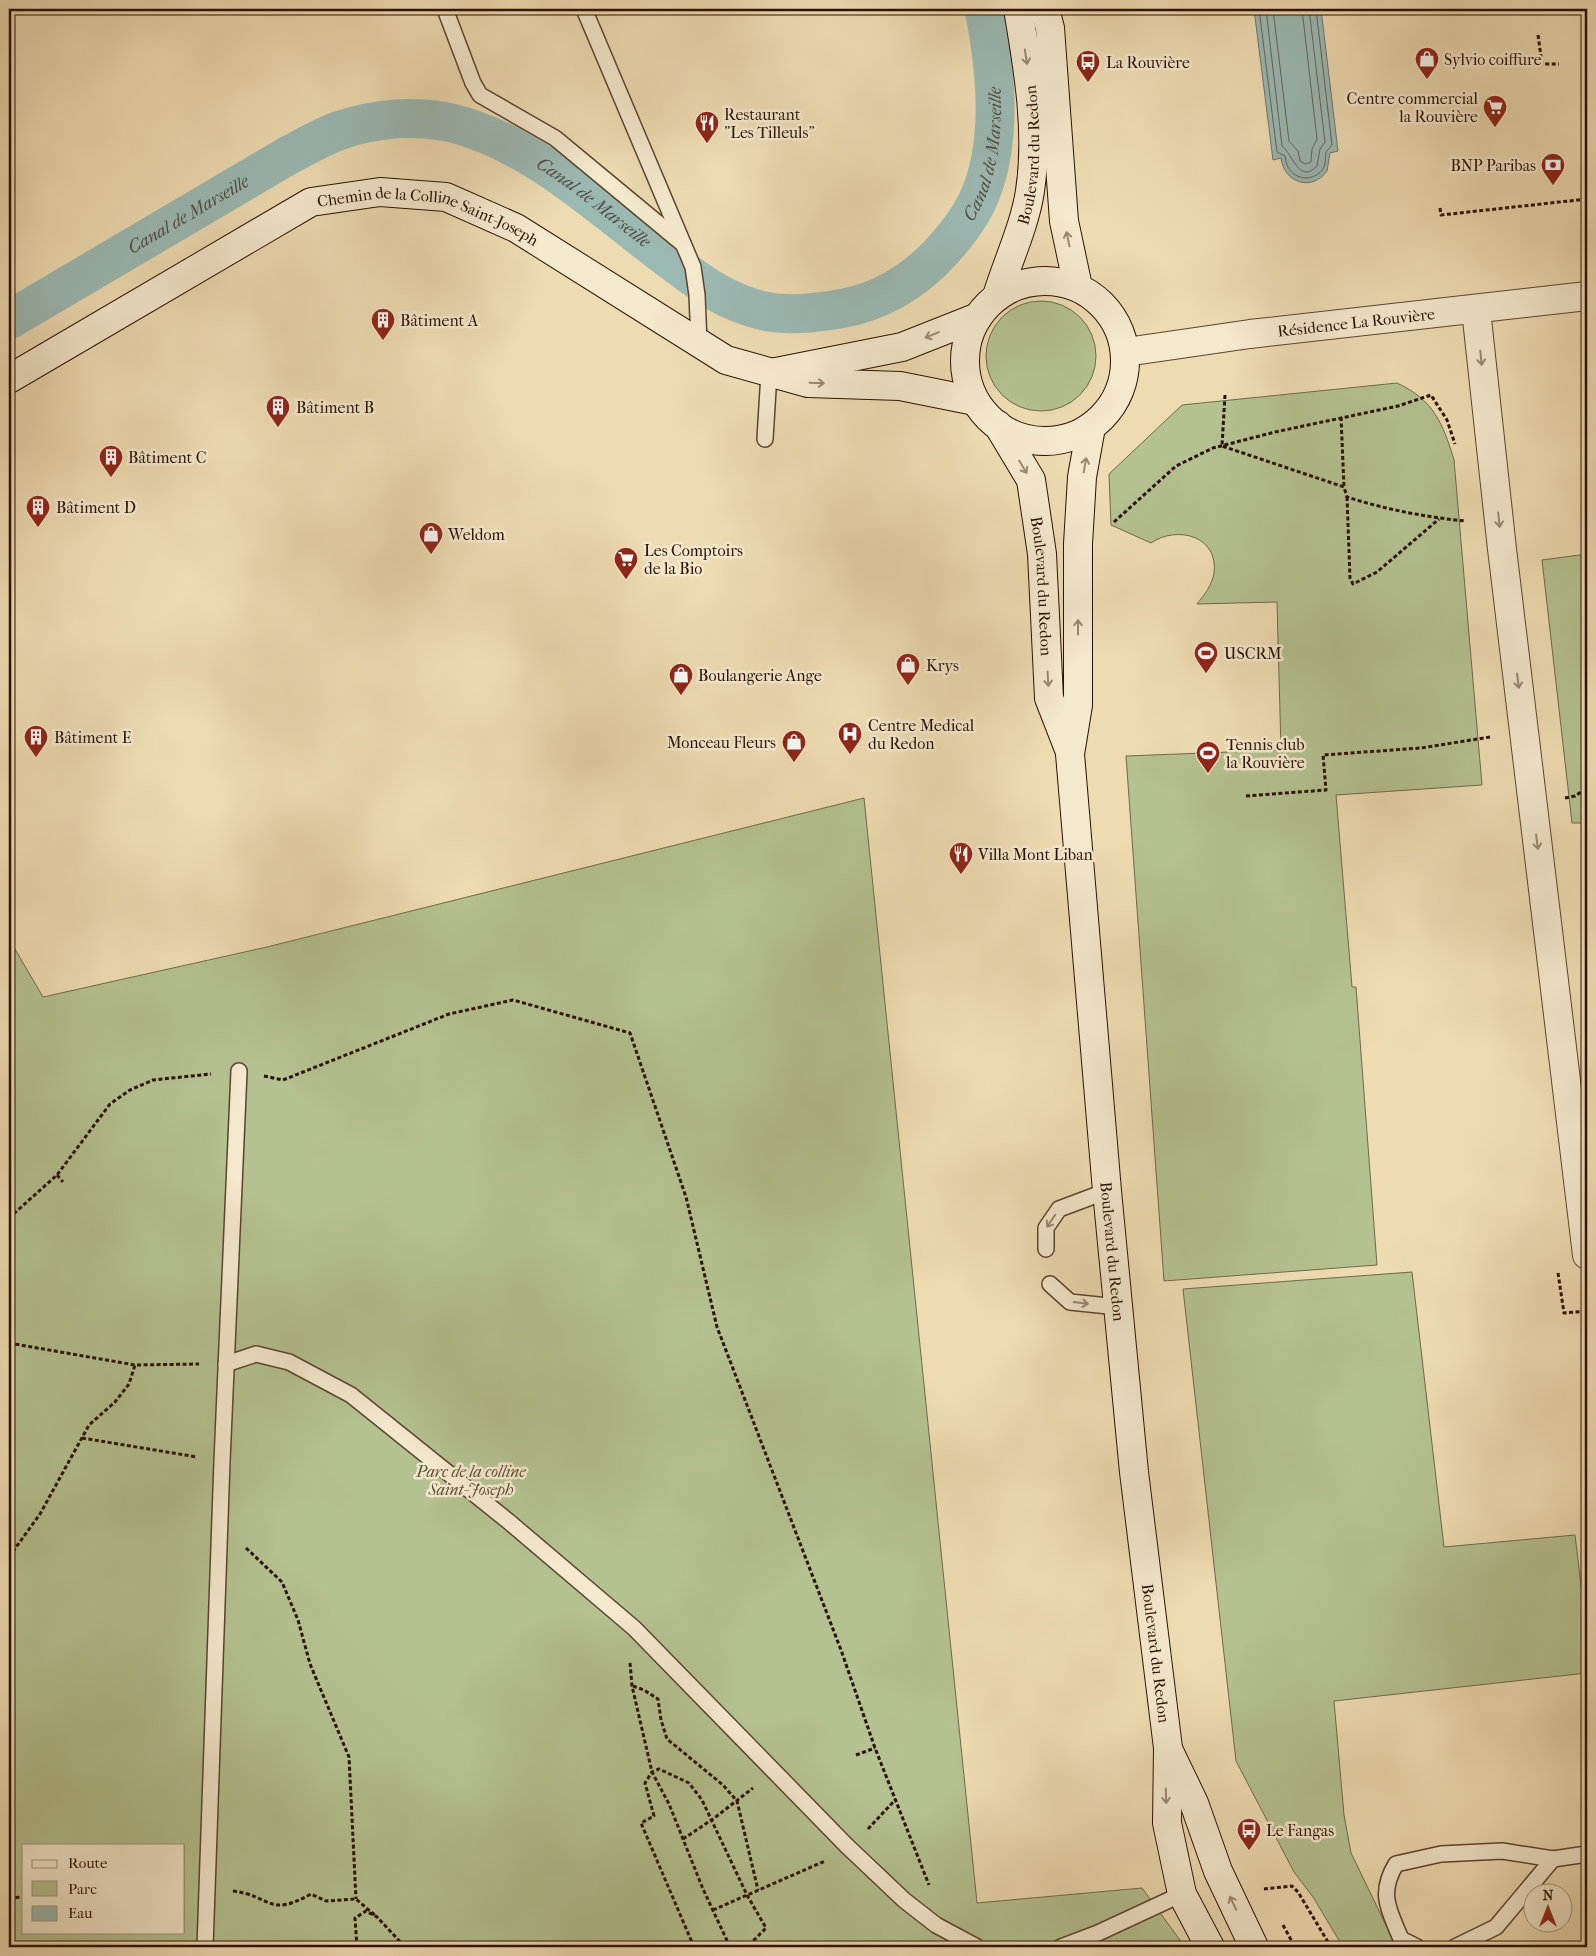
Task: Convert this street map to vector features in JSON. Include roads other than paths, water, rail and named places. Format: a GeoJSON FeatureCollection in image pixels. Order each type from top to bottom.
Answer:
{"type":"FeatureCollection","features":[{"type":"Feature","properties":{"kind":"street","name":"Boulevard du Redon"},"geometry":{"type":"LineString","coordinates":[[997,296],[1030,191],[1033,137],[1029,75],[1018,9]]}},
{"type":"Feature","properties":{"kind":"street","name":"Boulevard du Redon"},"geometry":{"type":"LineString","coordinates":[[1045,9],[1051,37],[1064,221],[1078,287]]}},
{"type":"Feature","properties":{"kind":"street","name":"Chemin de la Colline Saint-Joseph"},"geometry":{"type":"LineString","coordinates":[[9,380],[311,202],[380,192],[446,197],[516,228],[726,360],[808,383],[900,386],[975,401]]}},
{"type":"Feature","properties":{"kind":"street"},"geometry":{"type":"LineString","coordinates":[[1050,280],[1078,287],[1101,302],[1118,325],[1126,352],[1124,381],[1112,406],[1091,427],[1069,438],[1044,441],[1020,437],[998,425],[975,401],[966,373],[966,344],[978,317],[997,296],[1022,284],[1050,280]]}},
{"type":"Feature","properties":{"kind":"street","name":"Résidence La Rouvière"},"geometry":{"type":"LineString","coordinates":[[1126,352],[1250,334],[1587,296]]}},
{"type":"Feature","properties":{"kind":"street"},"geometry":{"type":"LineString","coordinates":[[1476,310],[1503,559],[1587,1255]]}},
{"type":"Feature","properties":{"kind":"street","name":"Chemin de la Colline Saint-Joseph"},"geometry":{"type":"LineString","coordinates":[[769,373],[902,347],[978,317]]}},
{"type":"Feature","properties":{"kind":"street","name":"Boulevard du Redon"},"geometry":{"type":"LineString","coordinates":[[998,425],[1031,480],[1042,554],[1049,698],[1070,754]]}},
{"type":"Feature","properties":{"kind":"street","name":"Boulevard du Redon"},"geometry":{"type":"LineString","coordinates":[[1091,427],[1082,478],[1078,544],[1078,705],[1070,754],[1107,1191],[1134,1472],[1168,1748],[1167,1823],[1182,1894],[1210,1947]]}},
{"type":"Feature","properties":{"kind":"street","name":"Boulevard du Redon"},"geometry":{"type":"LineString","coordinates":[[1168,1748],[1196,1808],[1218,1871],[1254,1947]]}},
{"type":"Feature","properties":{"kind":"lane"},"geometry":{"type":"LineString","coordinates":[[445,9],[473,84],[480,95],[555,138],[684,245]]}},
{"type":"Feature","properties":{"kind":"lane"},"geometry":{"type":"LineString","coordinates":[[584,9],[693,267],[697,295],[699,343]]}},
{"type":"Feature","properties":{"kind":"lane"},"geometry":{"type":"LineString","coordinates":[[765,439],[769,373]]}},
{"type":"Feature","properties":{"kind":"lane"},"geometry":{"type":"LineString","coordinates":[[205,1947],[205,1892],[239,1071]]}},
{"type":"Feature","properties":{"kind":"lane"},"geometry":{"type":"LineString","coordinates":[[1046,1249],[1046,1228],[1059,1209],[1107,1191]]}},
{"type":"Feature","properties":{"kind":"lane"},"geometry":{"type":"LineString","coordinates":[[1050,1284],[1070,1302],[1118,1307]]}},
{"type":"Feature","properties":{"kind":"lane"},"geometry":{"type":"LineString","coordinates":[[226,1364],[256,1354],[289,1362],[350,1395],[508,1521],[626,1622],[847,1846],[904,1900],[936,1926],[977,1947]]}},
{"type":"Feature","properties":{"kind":"lane"},"geometry":{"type":"LineString","coordinates":[[1417,1947],[1401,1939],[1385,1900],[1388,1878],[1396,1864],[1441,1854],[1502,1851],[1553,1859],[1587,1854]]}},
{"type":"Feature","properties":{"kind":"lane"},"geometry":{"type":"LineString","coordinates":[[1455,1947],[1496,1927],[1553,1859]]}},
{"type":"Feature","properties":{"kind":"lane"},"geometry":{"type":"LineString","coordinates":[[1061,1947],[1098,1934],[1182,1894]]}},
{"type":"Feature","properties":{"kind":"water"},"geometry":{"type":"Polygon","coordinates":[[[1254,9],[1321,9],[1338,151],[1330,153],[1327,171],[1314,181],[1307,183],[1293,179],[1283,167],[1281,158],[1273,160],[1254,9]]]}},
{"type":"Feature","properties":{"kind":"waterway","name":"Canal de Marseille"},"geometry":{"type":"LineString","coordinates":[[9,320],[319,139],[338,131],[367,123],[412,118],[456,124],[511,146],[562,177],[696,280],[737,302],[769,312],[795,314],[839,309],[868,302],[907,282],[930,263],[951,241],[964,223],[976,204],[985,182],[991,158],[995,108],[992,57],[984,9]]}},
{"type":"Feature","properties":{"kind":"place","name":"Sylvio coiffure"},"geometry":{"type":"Point","coordinates":[1427,80]}},
{"type":"Feature","properties":{"kind":"place","name":"La Rouvière"},"geometry":{"type":"Point","coordinates":[1088,83]}},
{"type":"Feature","properties":{"kind":"place","name":"Centre commercial la Rouvière"},"geometry":{"type":"Point","coordinates":[1495,128]}},
{"type":"Feature","properties":{"kind":"place","name":"Restaurant \"Les Tilleuls\""},"geometry":{"type":"Point","coordinates":[707,144]}},
{"type":"Feature","properties":{"kind":"place","name":"BNP Paribas"},"geometry":{"type":"Point","coordinates":[1553,186]}},
{"type":"Feature","properties":{"kind":"place","name":"Bâtiment A"},"geometry":{"type":"Point","coordinates":[383,341]}},
{"type":"Feature","properties":{"kind":"place","name":"Bâtiment B"},"geometry":{"type":"Point","coordinates":[278,428]}},
{"type":"Feature","properties":{"kind":"place","name":"Bâtiment C"},"geometry":{"type":"Point","coordinates":[111,478]}},
{"type":"Feature","properties":{"kind":"place","name":"Bâtiment D"},"geometry":{"type":"Point","coordinates":[38,528]}},
{"type":"Feature","properties":{"kind":"place","name":"Weldom"},"geometry":{"type":"Point","coordinates":[431,555]}},
{"type":"Feature","properties":{"kind":"place","name":"Les Comptoirs de la Bio"},"geometry":{"type":"Point","coordinates":[626,580]}},
{"type":"Feature","properties":{"kind":"place","name":"USCRM"},"geometry":{"type":"Point","coordinates":[1206,674]}},
{"type":"Feature","properties":{"kind":"place","name":"Krys"},"geometry":{"type":"Point","coordinates":[908,686]}},
{"type":"Feature","properties":{"kind":"place","name":"Boulangerie Ange"},"geometry":{"type":"Point","coordinates":[681,696]}},
{"type":"Feature","properties":{"kind":"place","name":"Centre Medical du Redon"},"geometry":{"type":"Point","coordinates":[850,755]}},
{"type":"Feature","properties":{"kind":"place","name":"Bâtiment E"},"geometry":{"type":"Point","coordinates":[36,758]}},
{"type":"Feature","properties":{"kind":"place","name":"Monceau Fleurs"},"geometry":{"type":"Point","coordinates":[794,763]}},
{"type":"Feature","properties":{"kind":"place","name":"Tennis club la Rouvière"},"geometry":{"type":"Point","coordinates":[1208,774]}},
{"type":"Feature","properties":{"kind":"place","name":"Villa Mont Liban"},"geometry":{"type":"Point","coordinates":[961,875]}},
{"type":"Feature","properties":{"kind":"place","name":"Le Fangas"},"geometry":{"type":"Point","coordinates":[1249,1851]}},
{"type":"Feature","properties":{"kind":"park label","name":"Parc de la colline Saint-Joseph"},"geometry":{"type":"Point","coordinates":[471,1480]}}]}
